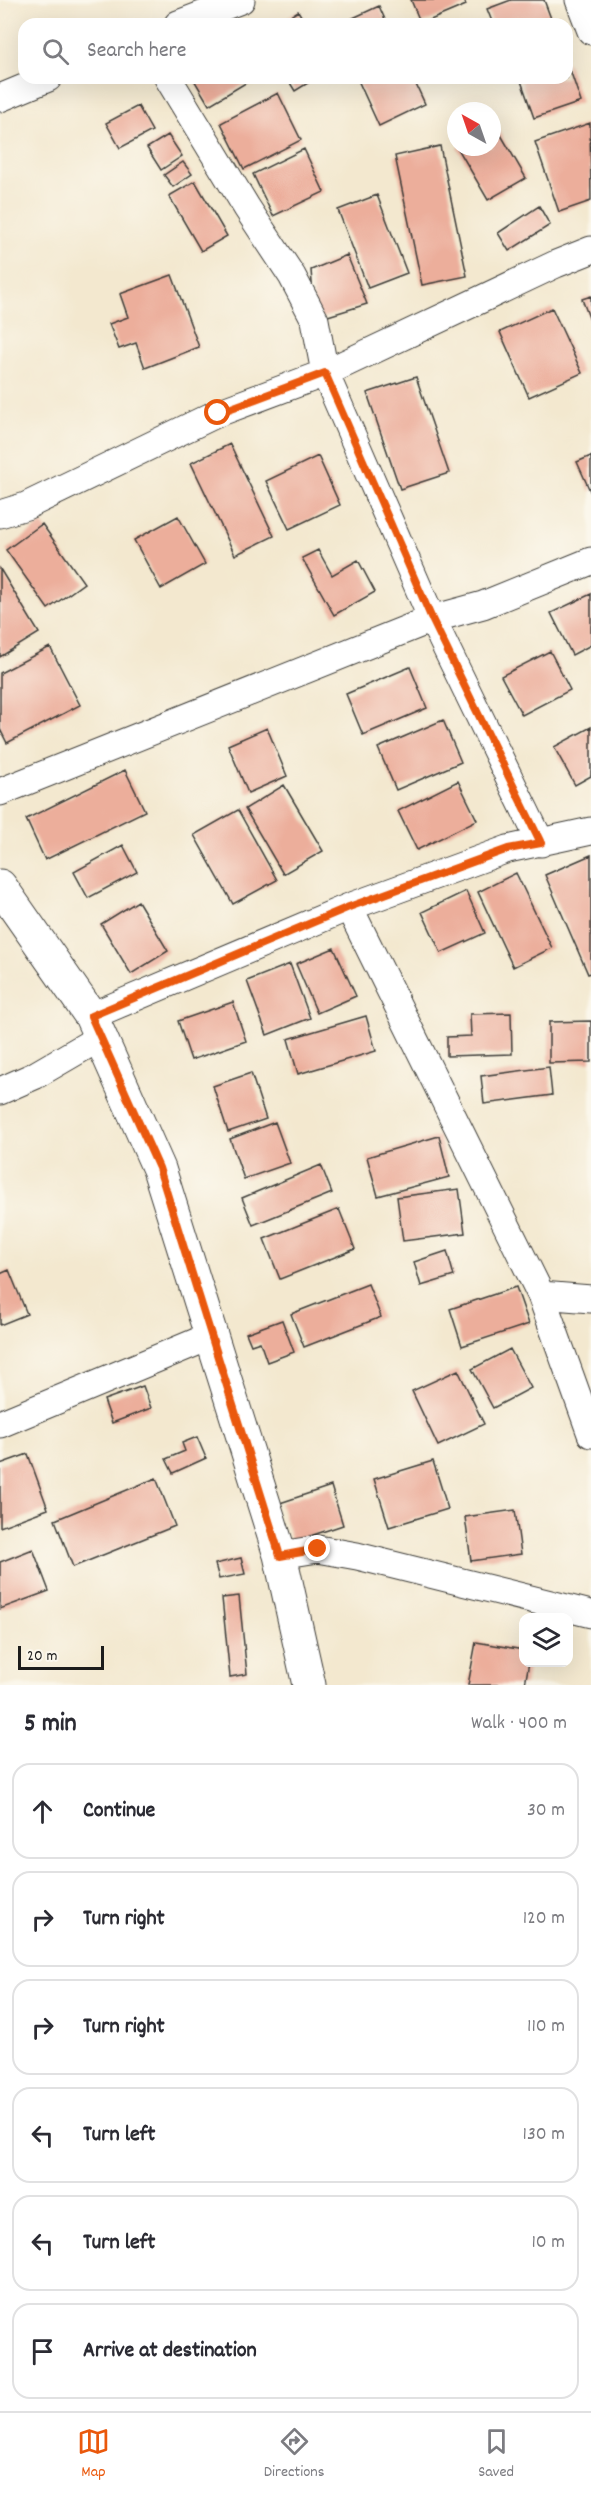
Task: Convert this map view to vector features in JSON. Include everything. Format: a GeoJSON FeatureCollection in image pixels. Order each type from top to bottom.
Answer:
{"type":"FeatureCollection","features":[{"type":"Feature","properties":{"kind":"street"},"geometry":{"type":"LineString","coordinates":[[194,18],[241,0]]}},
{"type":"Feature","properties":{"kind":"street"},"geometry":{"type":"LineString","coordinates":[[579,0],[591,31]]}},
{"type":"Feature","properties":{"kind":"street"},"geometry":{"type":"LineString","coordinates":[[0,98],[34,84]]}},
{"type":"Feature","properties":{"kind":"street"},"geometry":{"type":"LineString","coordinates":[[172,84],[247,208],[292,276],[311,311],[315,320],[325,373],[432,619],[541,843]]}},
{"type":"Feature","properties":{"kind":"street"},"geometry":{"type":"LineString","coordinates":[[0,514],[27,506],[218,413],[325,373],[556,264],[591,250]]}},
{"type":"Feature","properties":{"kind":"street"},"geometry":{"type":"LineString","coordinates":[[0,792],[432,619],[483,605],[591,561]]}},
{"type":"Feature","properties":{"kind":"street"},"geometry":{"type":"LineString","coordinates":[[0,1091],[34,1076],[96,1027],[349,907],[508,849],[591,831]]}},
{"type":"Feature","properties":{"kind":"street"},"geometry":{"type":"LineString","coordinates":[[0,886],[96,1027],[159,1168],[280,1556],[309,1685]]}},
{"type":"Feature","properties":{"kind":"street"},"geometry":{"type":"LineString","coordinates":[[349,907],[541,1294],[591,1434]]}},
{"type":"Feature","properties":{"kind":"street"},"geometry":{"type":"LineString","coordinates":[[541,1294],[591,1299]]}},
{"type":"Feature","properties":{"kind":"street"},"geometry":{"type":"LineString","coordinates":[[0,1424],[211,1336]]}},
{"type":"Feature","properties":{"kind":"street"},"geometry":{"type":"LineString","coordinates":[[280,1556],[318,1549],[380,1560],[591,1614]]}},
{"type":"Feature","properties":{"kind":"building"},"geometry":{"type":"Polygon","coordinates":[[[411,0],[464,0],[466,5],[435,18],[418,18],[411,0]]]}},
{"type":"Feature","properties":{"kind":"building"},"geometry":{"type":"Polygon","coordinates":[[[511,0],[544,0],[551,18],[491,18],[487,9],[511,0]]]}},
{"type":"Feature","properties":{"kind":"building"},"geometry":{"type":"Polygon","coordinates":[[[379,6],[384,18],[353,18],[379,6]]]}},
{"type":"Feature","properties":{"kind":"building"},"geometry":{"type":"Polygon","coordinates":[[[298,11],[302,18],[287,18],[298,11]]]}},
{"type":"Feature","properties":{"kind":"building"},"geometry":{"type":"Polygon","coordinates":[[[573,79],[581,102],[534,118],[522,84],[573,84],[573,79]]]}},
{"type":"Feature","properties":{"kind":"building"},"geometry":{"type":"Polygon","coordinates":[[[197,84],[244,84],[209,105],[197,84]]]}},
{"type":"Feature","properties":{"kind":"building"},"geometry":{"type":"Polygon","coordinates":[[[291,84],[306,84],[295,91],[291,84]]]}},
{"type":"Feature","properties":{"kind":"building"},"geometry":{"type":"Polygon","coordinates":[[[360,84],[416,84],[425,104],[379,126],[360,84]]]}},
{"type":"Feature","properties":{"kind":"building"},"geometry":{"type":"Polygon","coordinates":[[[278,93],[301,140],[244,169],[221,123],[278,93]]]}},
{"type":"Feature","properties":{"kind":"building"},"geometry":{"type":"Polygon","coordinates":[[[138,106],[152,131],[120,148],[106,123],[138,106]]]}},
{"type":"Feature","properties":{"kind":"building"},"geometry":{"type":"Polygon","coordinates":[[[590,123],[591,201],[559,212],[535,142],[590,123]]]}},
{"type":"Feature","properties":{"kind":"building"},"geometry":{"type":"Polygon","coordinates":[[[168,135],[182,156],[161,170],[147,148],[168,135]]]}},
{"type":"Feature","properties":{"kind":"building"},"geometry":{"type":"Polygon","coordinates":[[[501,135],[526,178],[488,200],[462,156],[501,156],[501,135]]]}},
{"type":"Feature","properties":{"kind":"building"},"geometry":{"type":"Polygon","coordinates":[[[440,146],[467,276],[422,285],[395,156],[440,146]]]}},
{"type":"Feature","properties":{"kind":"building"},"geometry":{"type":"Polygon","coordinates":[[[304,149],[324,192],[273,216],[253,174],[304,149]]]}},
{"type":"Feature","properties":{"kind":"building"},"geometry":{"type":"Polygon","coordinates":[[[183,162],[192,174],[173,187],[164,175],[183,162]]]}},
{"type":"Feature","properties":{"kind":"building"},"geometry":{"type":"Polygon","coordinates":[[[195,181],[227,236],[201,251],[169,196],[195,181]]]}},
{"type":"Feature","properties":{"kind":"building"},"geometry":{"type":"Polygon","coordinates":[[[377,195],[407,273],[368,288],[338,210],[377,195]]]}},
{"type":"Feature","properties":{"kind":"building"},"geometry":{"type":"Polygon","coordinates":[[[539,206],[550,225],[509,251],[498,233],[539,206]]]}},
{"type":"Feature","properties":{"kind":"building"},"geometry":{"type":"Polygon","coordinates":[[[347,255],[367,304],[315,320],[311,270],[347,255]]]}},
{"type":"Feature","properties":{"kind":"building"},"geometry":{"type":"Polygon","coordinates":[[[172,275],[199,347],[145,368],[136,343],[119,349],[109,324],[128,317],[120,294],[172,275]]]}},
{"type":"Feature","properties":{"kind":"building"},"geometry":{"type":"Polygon","coordinates":[[[591,296],[591,323],[582,299],[591,296]]]}},
{"type":"Feature","properties":{"kind":"building"},"geometry":{"type":"Polygon","coordinates":[[[552,308],[582,373],[529,397],[500,332],[552,308]]]}},
{"type":"Feature","properties":{"kind":"building"},"geometry":{"type":"Polygon","coordinates":[[[416,377],[449,473],[400,489],[367,393],[416,377]]]}},
{"type":"Feature","properties":{"kind":"building"},"geometry":{"type":"Polygon","coordinates":[[[230,444],[274,536],[235,555],[191,463],[230,444]]]}},
{"type":"Feature","properties":{"kind":"building"},"geometry":{"type":"Polygon","coordinates":[[[318,456],[340,505],[289,529],[266,481],[318,456]]]}},
{"type":"Feature","properties":{"kind":"building"},"geometry":{"type":"Polygon","coordinates":[[[591,456],[591,493],[577,462],[591,456]]]}},
{"type":"Feature","properties":{"kind":"building"},"geometry":{"type":"Polygon","coordinates":[[[178,516],[205,564],[161,589],[134,540],[178,516]]]}},
{"type":"Feature","properties":{"kind":"building"},"geometry":{"type":"Polygon","coordinates":[[[42,524],[84,583],[48,609],[6,550],[42,524]]]}},
{"type":"Feature","properties":{"kind":"building"},"geometry":{"type":"Polygon","coordinates":[[[318,550],[332,575],[358,560],[375,592],[334,615],[302,558],[318,550]]]}},
{"type":"Feature","properties":{"kind":"building"},"geometry":{"type":"Polygon","coordinates":[[[0,569],[39,633],[0,657],[0,569]]]}},
{"type":"Feature","properties":{"kind":"building"},"geometry":{"type":"Polygon","coordinates":[[[591,594],[591,645],[572,655],[551,613],[591,594]]]}},
{"type":"Feature","properties":{"kind":"building"},"geometry":{"type":"Polygon","coordinates":[[[50,647],[80,705],[7,743],[0,729],[0,673],[50,647]]]}},
{"type":"Feature","properties":{"kind":"building"},"geometry":{"type":"Polygon","coordinates":[[[550,651],[570,690],[522,715],[501,676],[550,651]]]}},
{"type":"Feature","properties":{"kind":"building"},"geometry":{"type":"Polygon","coordinates":[[[410,667],[427,708],[363,735],[346,694],[410,667]]]}},
{"type":"Feature","properties":{"kind":"building"},"geometry":{"type":"Polygon","coordinates":[[[443,720],[461,762],[396,790],[378,748],[443,720]]]}},
{"type":"Feature","properties":{"kind":"building"},"geometry":{"type":"Polygon","coordinates":[[[591,727],[591,776],[575,785],[554,747],[591,727]]]}},
{"type":"Feature","properties":{"kind":"building"},"geometry":{"type":"Polygon","coordinates":[[[267,728],[287,776],[248,793],[228,745],[267,728]]]}},
{"type":"Feature","properties":{"kind":"building"},"geometry":{"type":"Polygon","coordinates":[[[125,770],[145,811],[45,860],[26,819],[125,770]]]}},
{"type":"Feature","properties":{"kind":"building"},"geometry":{"type":"Polygon","coordinates":[[[458,781],[477,820],[417,850],[398,811],[458,781]]]}},
{"type":"Feature","properties":{"kind":"building"},"geometry":{"type":"Polygon","coordinates":[[[284,785],[323,851],[283,874],[245,809],[284,785]]]}},
{"type":"Feature","properties":{"kind":"building"},"geometry":{"type":"Polygon","coordinates":[[[238,810],[277,880],[233,904],[194,835],[238,810]]]}},
{"type":"Feature","properties":{"kind":"building"},"geometry":{"type":"Polygon","coordinates":[[[123,845],[137,872],[88,898],[74,872],[123,845]]]}},
{"type":"Feature","properties":{"kind":"building"},"geometry":{"type":"Polygon","coordinates":[[[591,855],[591,973],[588,974],[545,875],[591,855]]]}},
{"type":"Feature","properties":{"kind":"building"},"geometry":{"type":"Polygon","coordinates":[[[516,873],[552,948],[513,967],[478,892],[516,873]]]}},
{"type":"Feature","properties":{"kind":"building"},"geometry":{"type":"Polygon","coordinates":[[[466,891],[485,933],[441,953],[422,912],[466,891]]]}},
{"type":"Feature","properties":{"kind":"building"},"geometry":{"type":"Polygon","coordinates":[[[138,901],[168,951],[131,974],[101,924],[138,901]]]}},
{"type":"Feature","properties":{"kind":"building"},"geometry":{"type":"Polygon","coordinates":[[[334,948],[356,996],[317,1013],[296,964],[334,948]]]}},
{"type":"Feature","properties":{"kind":"building"},"geometry":{"type":"Polygon","coordinates":[[[290,964],[310,1018],[267,1035],[247,981],[290,964]]]}},
{"type":"Feature","properties":{"kind":"building"},"geometry":{"type":"Polygon","coordinates":[[[233,1002],[246,1041],[191,1060],[178,1021],[233,1002]]]}},
{"type":"Feature","properties":{"kind":"building"},"geometry":{"type":"Polygon","coordinates":[[[511,1013],[512,1054],[447,1056],[447,1037],[471,1036],[470,1014],[511,1013]]]}},
{"type":"Feature","properties":{"kind":"building"},"geometry":{"type":"Polygon","coordinates":[[[366,1016],[376,1051],[298,1074],[288,1039],[366,1016]]]}},
{"type":"Feature","properties":{"kind":"building"},"geometry":{"type":"Polygon","coordinates":[[[591,1021],[591,1062],[549,1063],[549,1022],[591,1021]]]}},
{"type":"Feature","properties":{"kind":"building"},"geometry":{"type":"Polygon","coordinates":[[[549,1067],[552,1095],[484,1104],[481,1076],[549,1067]]]}},
{"type":"Feature","properties":{"kind":"building"},"geometry":{"type":"Polygon","coordinates":[[[251,1073],[266,1119],[228,1132],[213,1086],[251,1073]]]}},
{"type":"Feature","properties":{"kind":"building"},"geometry":{"type":"Polygon","coordinates":[[[275,1122],[290,1163],[244,1179],[230,1139],[275,1122]]]}},
{"type":"Feature","properties":{"kind":"building"},"geometry":{"type":"Polygon","coordinates":[[[439,1136],[449,1177],[378,1196],[367,1157],[439,1136]]]}},
{"type":"Feature","properties":{"kind":"building"},"geometry":{"type":"Polygon","coordinates":[[[321,1165],[332,1193],[253,1225],[242,1198],[321,1165]]]}},
{"type":"Feature","properties":{"kind":"building"},"geometry":{"type":"Polygon","coordinates":[[[459,1189],[465,1233],[403,1241],[397,1197],[459,1189]]]}},
{"type":"Feature","properties":{"kind":"building"},"geometry":{"type":"Polygon","coordinates":[[[339,1209],[355,1249],[280,1279],[264,1239],[339,1209]]]}},
{"type":"Feature","properties":{"kind":"building"},"geometry":{"type":"Polygon","coordinates":[[[447,1251],[454,1276],[421,1286],[414,1262],[447,1251]]]}},
{"type":"Feature","properties":{"kind":"building"},"geometry":{"type":"Polygon","coordinates":[[[9,1270],[27,1314],[0,1325],[0,1274],[9,1270]]]}},
{"type":"Feature","properties":{"kind":"building"},"geometry":{"type":"Polygon","coordinates":[[[368,1284],[381,1317],[304,1347],[291,1314],[368,1284]]]}},
{"type":"Feature","properties":{"kind":"building"},"geometry":{"type":"Polygon","coordinates":[[[516,1287],[529,1324],[462,1346],[450,1309],[516,1287]]]}},
{"type":"Feature","properties":{"kind":"building"},"geometry":{"type":"Polygon","coordinates":[[[282,1320],[294,1352],[267,1362],[260,1342],[251,1345],[246,1333],[282,1320]]]}},
{"type":"Feature","properties":{"kind":"building"},"geometry":{"type":"Polygon","coordinates":[[[510,1349],[531,1388],[493,1408],[472,1369],[510,1349]]]}},
{"type":"Feature","properties":{"kind":"building"},"geometry":{"type":"Polygon","coordinates":[[[458,1370],[484,1424],[438,1446],[412,1391],[458,1370]]]}},
{"type":"Feature","properties":{"kind":"building"},"geometry":{"type":"Polygon","coordinates":[[[143,1386],[151,1408],[112,1423],[104,1400],[143,1386]]]}},
{"type":"Feature","properties":{"kind":"building"},"geometry":{"type":"Polygon","coordinates":[[[197,1437],[206,1458],[173,1473],[166,1459],[185,1451],[182,1443],[197,1437]]]}},
{"type":"Feature","properties":{"kind":"building"},"geometry":{"type":"Polygon","coordinates":[[[28,1454],[48,1509],[0,1527],[0,1464],[28,1454]]]}},
{"type":"Feature","properties":{"kind":"building"},"geometry":{"type":"Polygon","coordinates":[[[433,1461],[448,1509],[389,1527],[374,1479],[433,1461]]]}},
{"type":"Feature","properties":{"kind":"building"},"geometry":{"type":"Polygon","coordinates":[[[156,1478],[175,1526],[73,1567],[55,1520],[156,1478]]]}},
{"type":"Feature","properties":{"kind":"building"},"geometry":{"type":"Polygon","coordinates":[[[331,1486],[343,1525],[292,1542],[280,1503],[331,1486]]]}},
{"type":"Feature","properties":{"kind":"building"},"geometry":{"type":"Polygon","coordinates":[[[515,1510],[521,1554],[471,1561],[465,1517],[515,1510]]]}},
{"type":"Feature","properties":{"kind":"building"},"geometry":{"type":"Polygon","coordinates":[[[33,1549],[49,1591],[0,1609],[0,1562],[33,1549]]]}},
{"type":"Feature","properties":{"kind":"building"},"geometry":{"type":"Polygon","coordinates":[[[241,1558],[245,1574],[219,1579],[215,1564],[241,1558]]]}},
{"type":"Feature","properties":{"kind":"building"},"geometry":{"type":"Polygon","coordinates":[[[239,1596],[247,1674],[230,1677],[222,1598],[239,1596]]]}},
{"type":"Feature","properties":{"kind":"building"},"geometry":{"type":"Polygon","coordinates":[[[476,1642],[519,1649],[519,1667],[528,1667],[525,1685],[468,1685],[476,1642]]]}},
{"type":"Feature","properties":{"kind":"route"},"geometry":{"type":"LineString","coordinates":[[218,413],[325,373],[432,619],[541,843],[508,849],[349,907],[91,1016],[159,1168],[280,1556],[318,1549]]}}]}
